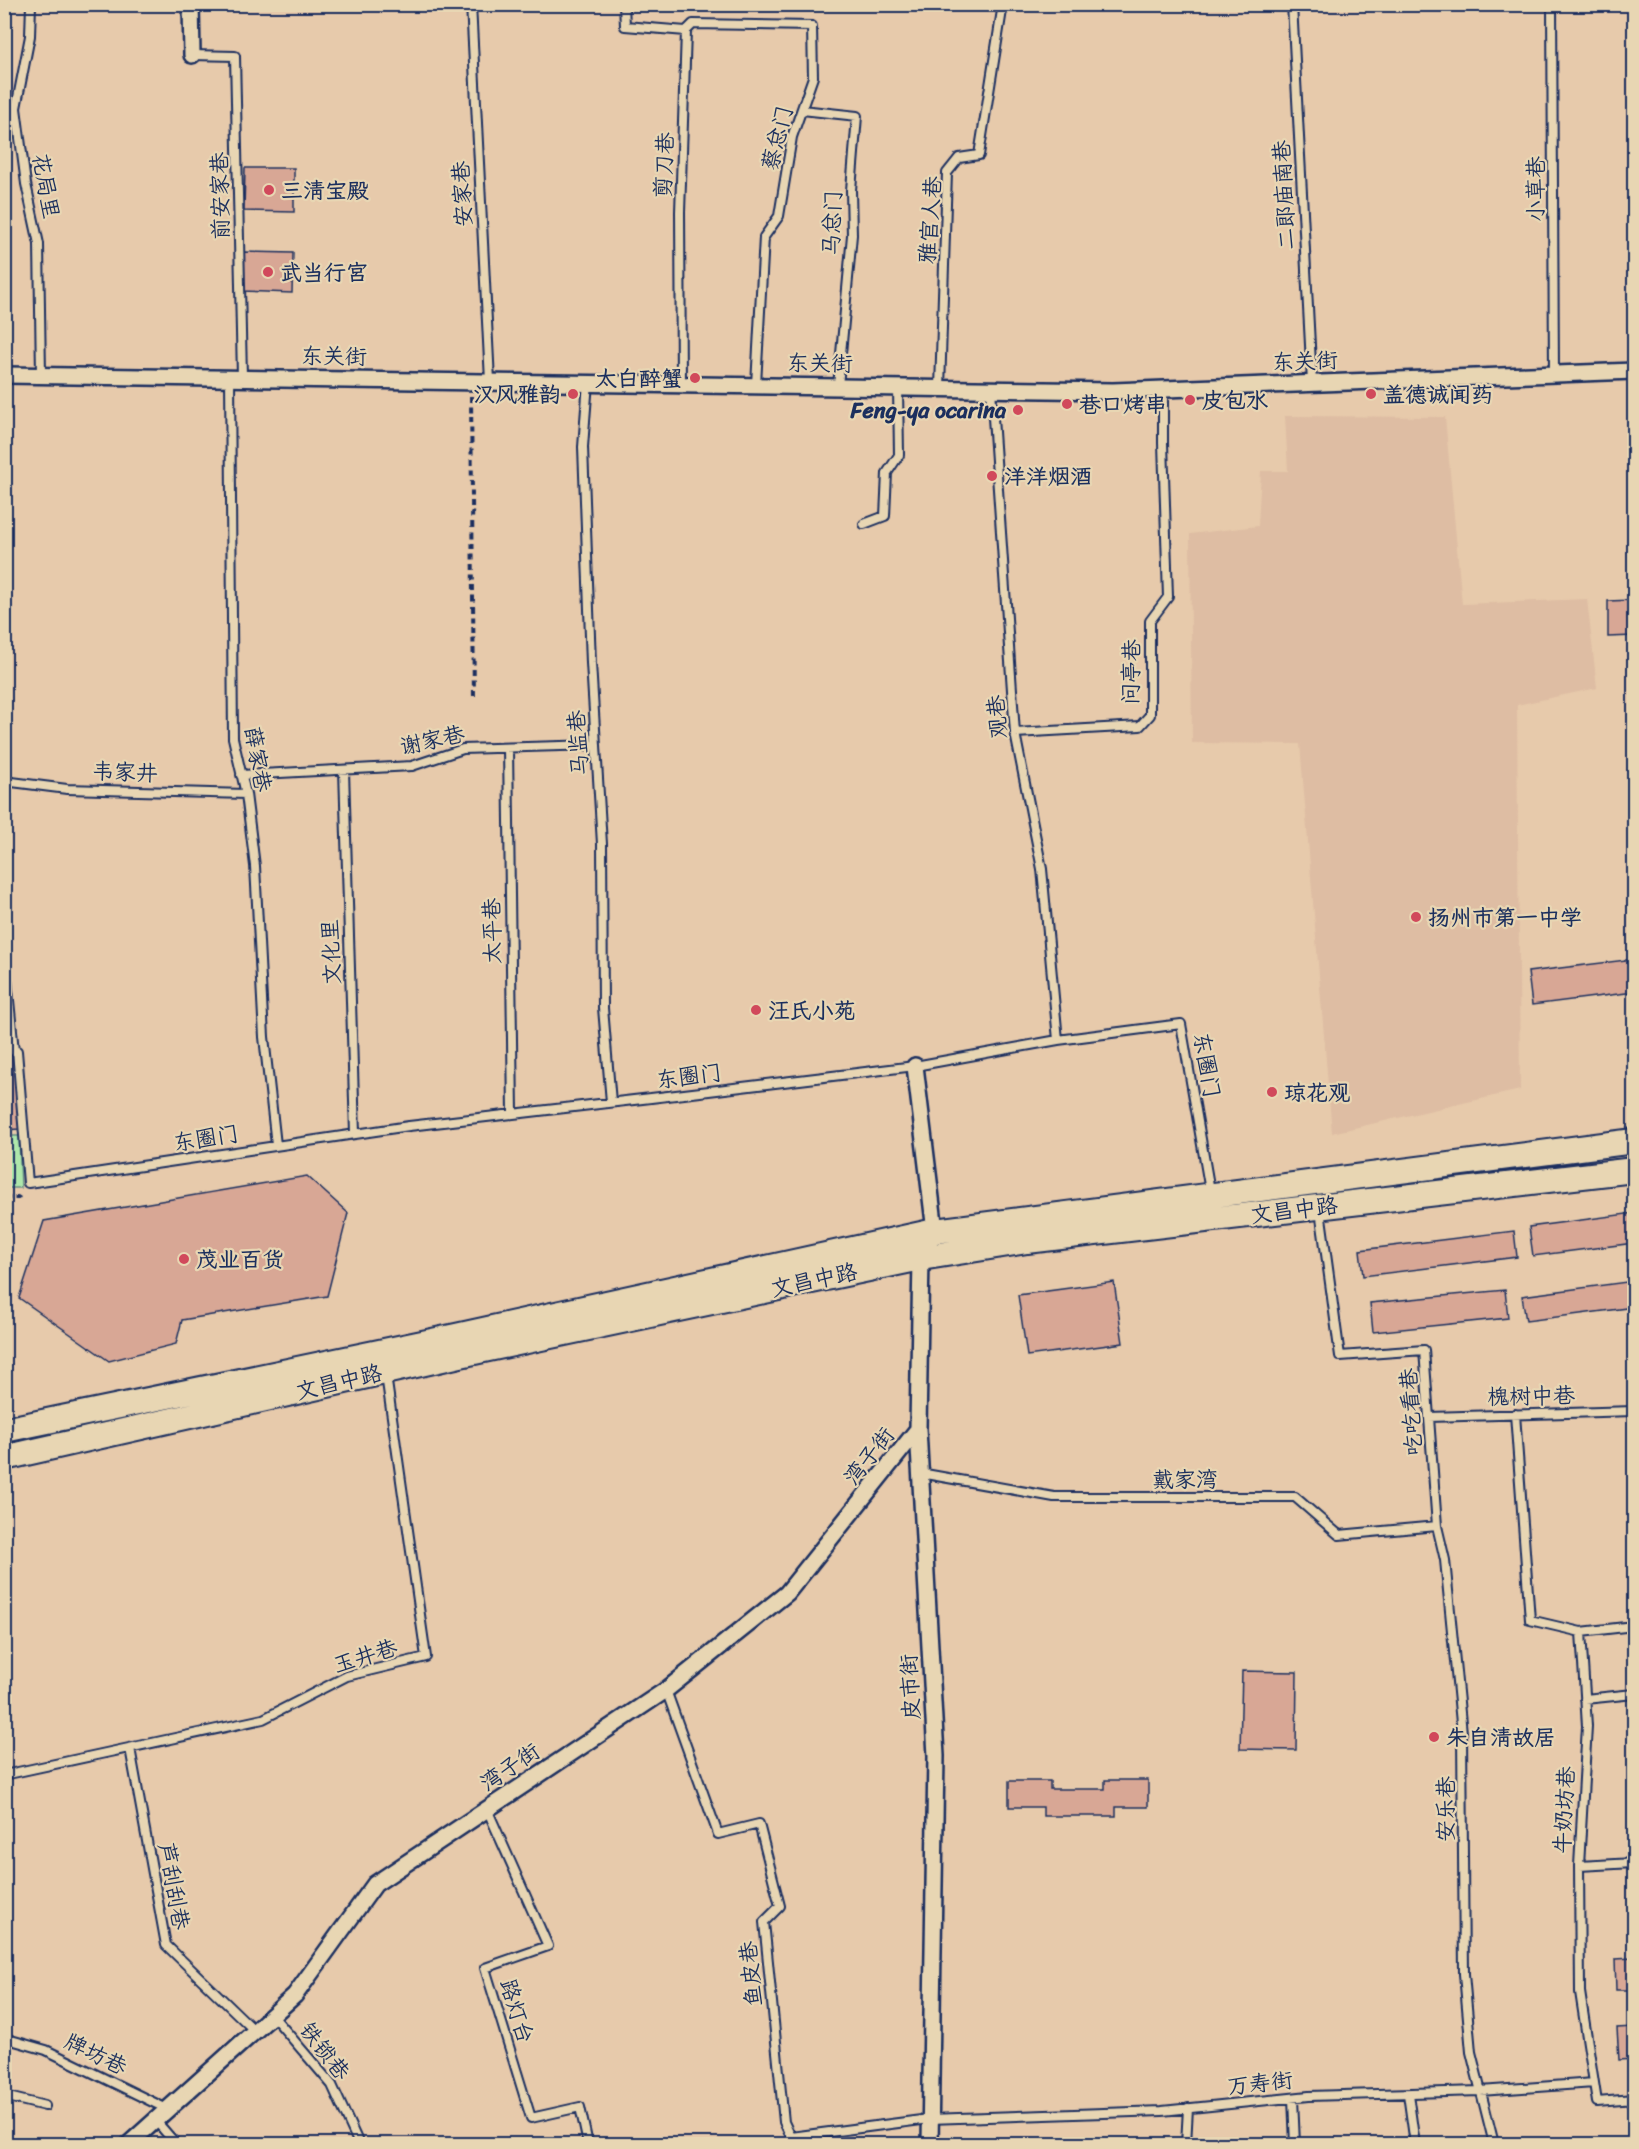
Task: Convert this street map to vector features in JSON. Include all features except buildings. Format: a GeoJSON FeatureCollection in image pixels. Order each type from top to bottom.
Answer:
{"type":"FeatureCollection","features":[{"type":"Feature","properties":{"kind":"main road","name":"文昌中路"},"geometry":{"type":"LineString","coordinates":[[4,1430],[456,1336],[935,1231],[1635,1141]]}},
{"type":"Feature","properties":{"kind":"main road","name":"文昌中路"},"geometry":{"type":"LineString","coordinates":[[4,1458],[385,1371],[921,1258],[1027,1241],[1635,1170]]}},
{"type":"Feature","properties":{"kind":"street"},"geometry":{"type":"LineString","coordinates":[[191,4],[192,55]]}},
{"type":"Feature","properties":{"kind":"street","name":"东关街"},"geometry":{"type":"LineString","coordinates":[[4,375],[1113,391],[1635,371]]}},
{"type":"Feature","properties":{"kind":"street"},"geometry":{"type":"LineString","coordinates":[[915,1066],[935,1231]]}},
{"type":"Feature","properties":{"kind":"street","name":"皮市街"},"geometry":{"type":"LineString","coordinates":[[930,2145],[936,1756],[918,1429],[921,1258],[935,1231]]}},
{"type":"Feature","properties":{"kind":"street","name":"湾子街"},"geometry":{"type":"LineString","coordinates":[[129,2145],[295,1995],[375,1884],[666,1690],[788,1593],[918,1429]]}},
{"type":"Feature","properties":{"kind":"lane","name":"花局里"},"geometry":{"type":"LineString","coordinates":[[30,4],[30,36],[16,108],[26,184],[39,244],[41,375]]}},
{"type":"Feature","properties":{"kind":"lane","name":"安家巷"},"geometry":{"type":"LineString","coordinates":[[471,4],[490,381]]}},
{"type":"Feature","properties":{"kind":"lane"},"geometry":{"type":"LineString","coordinates":[[624,4],[625,26],[686,32]]}},
{"type":"Feature","properties":{"kind":"lane","name":"雅官人巷"},"geometry":{"type":"LineString","coordinates":[[940,388],[947,173],[959,158],[979,155],[1003,4]]}},
{"type":"Feature","properties":{"kind":"lane","name":"二郎庙南巷"},"geometry":{"type":"LineString","coordinates":[[1292,4],[1312,383]]}},
{"type":"Feature","properties":{"kind":"lane","name":"小草巷"},"geometry":{"type":"LineString","coordinates":[[1552,4],[1554,373]]}},
{"type":"Feature","properties":{"kind":"lane","name":"蔡总门"},"geometry":{"type":"LineString","coordinates":[[686,32],[693,24],[812,26],[813,77],[792,137],[779,216],[764,237],[756,385]]}},
{"type":"Feature","properties":{"kind":"lane","name":"剪刀巷"},"geometry":{"type":"LineString","coordinates":[[681,384],[680,212],[686,32]]}},
{"type":"Feature","properties":{"kind":"lane","name":"前安家巷"},"geometry":{"type":"LineString","coordinates":[[192,55],[235,57],[236,377]]}},
{"type":"Feature","properties":{"kind":"lane","name":"马总门"},"geometry":{"type":"LineString","coordinates":[[802,110],[857,116],[851,190],[852,235],[838,386]]}},
{"type":"Feature","properties":{"kind":"lane","name":"薛家巷"},"geometry":{"type":"LineString","coordinates":[[236,377],[233,738],[246,794],[255,867],[264,1037],[276,1145]]}},
{"type":"Feature","properties":{"kind":"lane","name":"马监巷"},"geometry":{"type":"LineString","coordinates":[[588,382],[583,447],[602,844],[603,1008],[611,1102]]}},
{"type":"Feature","properties":{"kind":"lane"},"geometry":{"type":"LineString","coordinates":[[864,524],[885,516],[887,473],[899,455],[898,387]]}},
{"type":"Feature","properties":{"kind":"lane","name":"观巷"},"geometry":{"type":"LineString","coordinates":[[991,389],[1015,733],[1042,869],[1058,1040]]}},
{"type":"Feature","properties":{"kind":"lane","name":"问亭巷"},"geometry":{"type":"LineString","coordinates":[[1015,733],[1140,726],[1150,715],[1150,621],[1168,597],[1163,389]]}},
{"type":"Feature","properties":{"kind":"lane","name":"谢家巷"},"geometry":{"type":"LineString","coordinates":[[241,775],[412,766],[463,749],[596,745]]}},
{"type":"Feature","properties":{"kind":"lane","name":"太平巷"},"geometry":{"type":"LineString","coordinates":[[508,748],[513,1113]]}},
{"type":"Feature","properties":{"kind":"lane","name":"文化里"},"geometry":{"type":"LineString","coordinates":[[344,770],[355,1134]]}},
{"type":"Feature","properties":{"kind":"lane","name":"韦家井"},"geometry":{"type":"LineString","coordinates":[[4,781],[67,789],[246,794]]}},
{"type":"Feature","properties":{"kind":"lane","name":"东圈门"},"geometry":{"type":"LineString","coordinates":[[4,949],[14,1051],[17,1051],[28,1183],[276,1145],[513,1113],[915,1066],[1058,1040],[1181,1024],[1211,1196]]}},
{"type":"Feature","properties":{"kind":"lane","name":"吃吃看巷"},"geometry":{"type":"LineString","coordinates":[[1320,1207],[1340,1356],[1424,1350],[1437,1526]]}},
{"type":"Feature","properties":{"kind":"lane","name":"玉井巷"},"geometry":{"type":"LineString","coordinates":[[4,1775],[263,1719],[347,1676],[426,1657],[385,1371]]}},
{"type":"Feature","properties":{"kind":"lane","name":"槐树中巷"},"geometry":{"type":"LineString","coordinates":[[1429,1417],[1635,1411]]}},
{"type":"Feature","properties":{"kind":"lane"},"geometry":{"type":"LineString","coordinates":[[1515,1414],[1530,1620],[1581,1632],[1635,1626]]}},
{"type":"Feature","properties":{"kind":"lane","name":"戴家湾"},"geometry":{"type":"LineString","coordinates":[[920,1473],[1054,1497],[1295,1497],[1339,1535],[1437,1526]]}},
{"type":"Feature","properties":{"kind":"lane","name":"安乐巷"},"geometry":{"type":"LineString","coordinates":[[1437,1526],[1444,1560],[1462,1733],[1464,1974],[1471,2052],[1494,2145]]}},
{"type":"Feature","properties":{"kind":"lane","name":"牛奶坊巷"},"geometry":{"type":"LineString","coordinates":[[1581,1632],[1587,1726],[1579,1866],[1580,1992],[1597,2102],[1635,2099]]}},
{"type":"Feature","properties":{"kind":"lane","name":"鱼皮巷"},"geometry":{"type":"LineString","coordinates":[[666,1690],[718,1834],[759,1824],[780,1906],[764,1922],[784,2122],[790,2141]]}},
{"type":"Feature","properties":{"kind":"lane"},"geometry":{"type":"LineString","coordinates":[[1585,1699],[1635,1694]]}},
{"type":"Feature","properties":{"kind":"lane","name":"芦刮刮巷"},"geometry":{"type":"LineString","coordinates":[[130,1748],[166,1945],[255,2031]]}},
{"type":"Feature","properties":{"kind":"lane","name":"路灯台"},"geometry":{"type":"LineString","coordinates":[[487,1809],[548,1946],[485,1968],[531,2118],[580,2107],[588,2145]]}},
{"type":"Feature","properties":{"kind":"lane"},"geometry":{"type":"LineString","coordinates":[[1579,1866],[1635,1863]]}},
{"type":"Feature","properties":{"kind":"lane","name":"铁锁巷"},"geometry":{"type":"LineString","coordinates":[[273,2016],[332,2085],[359,2145]]}},
{"type":"Feature","properties":{"kind":"lane","name":"牌坊巷"},"geometry":{"type":"LineString","coordinates":[[4,2038],[46,2050],[169,2110]]}},
{"type":"Feature","properties":{"kind":"lane","name":"万寿街"},"geometry":{"type":"LineString","coordinates":[[790,2141],[929,2119],[1162,2111],[1293,2098],[1480,2091],[1594,2083]]}},
{"type":"Feature","properties":{"kind":"lane"},"geometry":{"type":"LineString","coordinates":[[1408,2094],[1415,2145]]}},
{"type":"Feature","properties":{"kind":"lane"},"geometry":{"type":"LineString","coordinates":[[4,2096],[45,2106]]}},
{"type":"Feature","properties":{"kind":"lane"},"geometry":{"type":"LineString","coordinates":[[1293,2098],[1294,2145]]}},
{"type":"Feature","properties":{"kind":"lane"},"geometry":{"type":"LineString","coordinates":[[1186,2145],[1188,2108]]}},
{"type":"Feature","properties":{"kind":"lane"},"geometry":{"type":"LineString","coordinates":[[156,2121],[176,2145]]}},
{"type":"Feature","properties":{"kind":"path"},"geometry":{"type":"LineString","coordinates":[[471,380],[474,699]]}},
{"type":"Feature","properties":{"kind":"shaded area","name":"扬州市第一中学"},"geometry":{"type":"Polygon","coordinates":[[[1285,416],[1445,417],[1462,604],[1587,599],[1597,688],[1517,705],[1520,1090],[1332,1133],[1300,744],[1192,743],[1190,534],[1258,526],[1261,471],[1288,471],[1285,416]]]}},
{"type":"Feature","properties":{"kind":"green space"},"geometry":{"type":"Polygon","coordinates":[[[5,1136],[19,1136],[21,1188],[5,1188],[5,1136]]]}},
{"type":"Feature","properties":{"kind":"place","name":"三清宝殿"},"geometry":{"type":"Point","coordinates":[269,190]}},
{"type":"Feature","properties":{"kind":"place","name":"武当行宫"},"geometry":{"type":"Point","coordinates":[268,272]}},
{"type":"Feature","properties":{"kind":"place","name":"太白醉蟹"},"geometry":{"type":"Point","coordinates":[695,378]}},
{"type":"Feature","properties":{"kind":"place","name":"汉风雅韵"},"geometry":{"type":"Point","coordinates":[573,394]}},
{"type":"Feature","properties":{"kind":"place","name":"盖德诚闻药"},"geometry":{"type":"Point","coordinates":[1371,394]}},
{"type":"Feature","properties":{"kind":"place","name":"皮包水"},"geometry":{"type":"Point","coordinates":[1190,400]}},
{"type":"Feature","properties":{"kind":"place","name":"巷口烤串"},"geometry":{"type":"Point","coordinates":[1067,404]}},
{"type":"Feature","properties":{"kind":"place","name":"Feng-ya ocarina"},"geometry":{"type":"Point","coordinates":[1018,410]}},
{"type":"Feature","properties":{"kind":"place","name":"洋洋烟酒"},"geometry":{"type":"Point","coordinates":[992,476]}},
{"type":"Feature","properties":{"kind":"place","name":"扬州市第一中学"},"geometry":{"type":"Point","coordinates":[1416,917]}},
{"type":"Feature","properties":{"kind":"place","name":"汪氏小苑"},"geometry":{"type":"Point","coordinates":[756,1010]}},
{"type":"Feature","properties":{"kind":"place","name":"琼花观"},"geometry":{"type":"Point","coordinates":[1272,1092]}},
{"type":"Feature","properties":{"kind":"place","name":"茂业百货"},"geometry":{"type":"Point","coordinates":[184,1259]}},
{"type":"Feature","properties":{"kind":"place","name":"朱自清故居"},"geometry":{"type":"Point","coordinates":[1434,1737]}}]}
